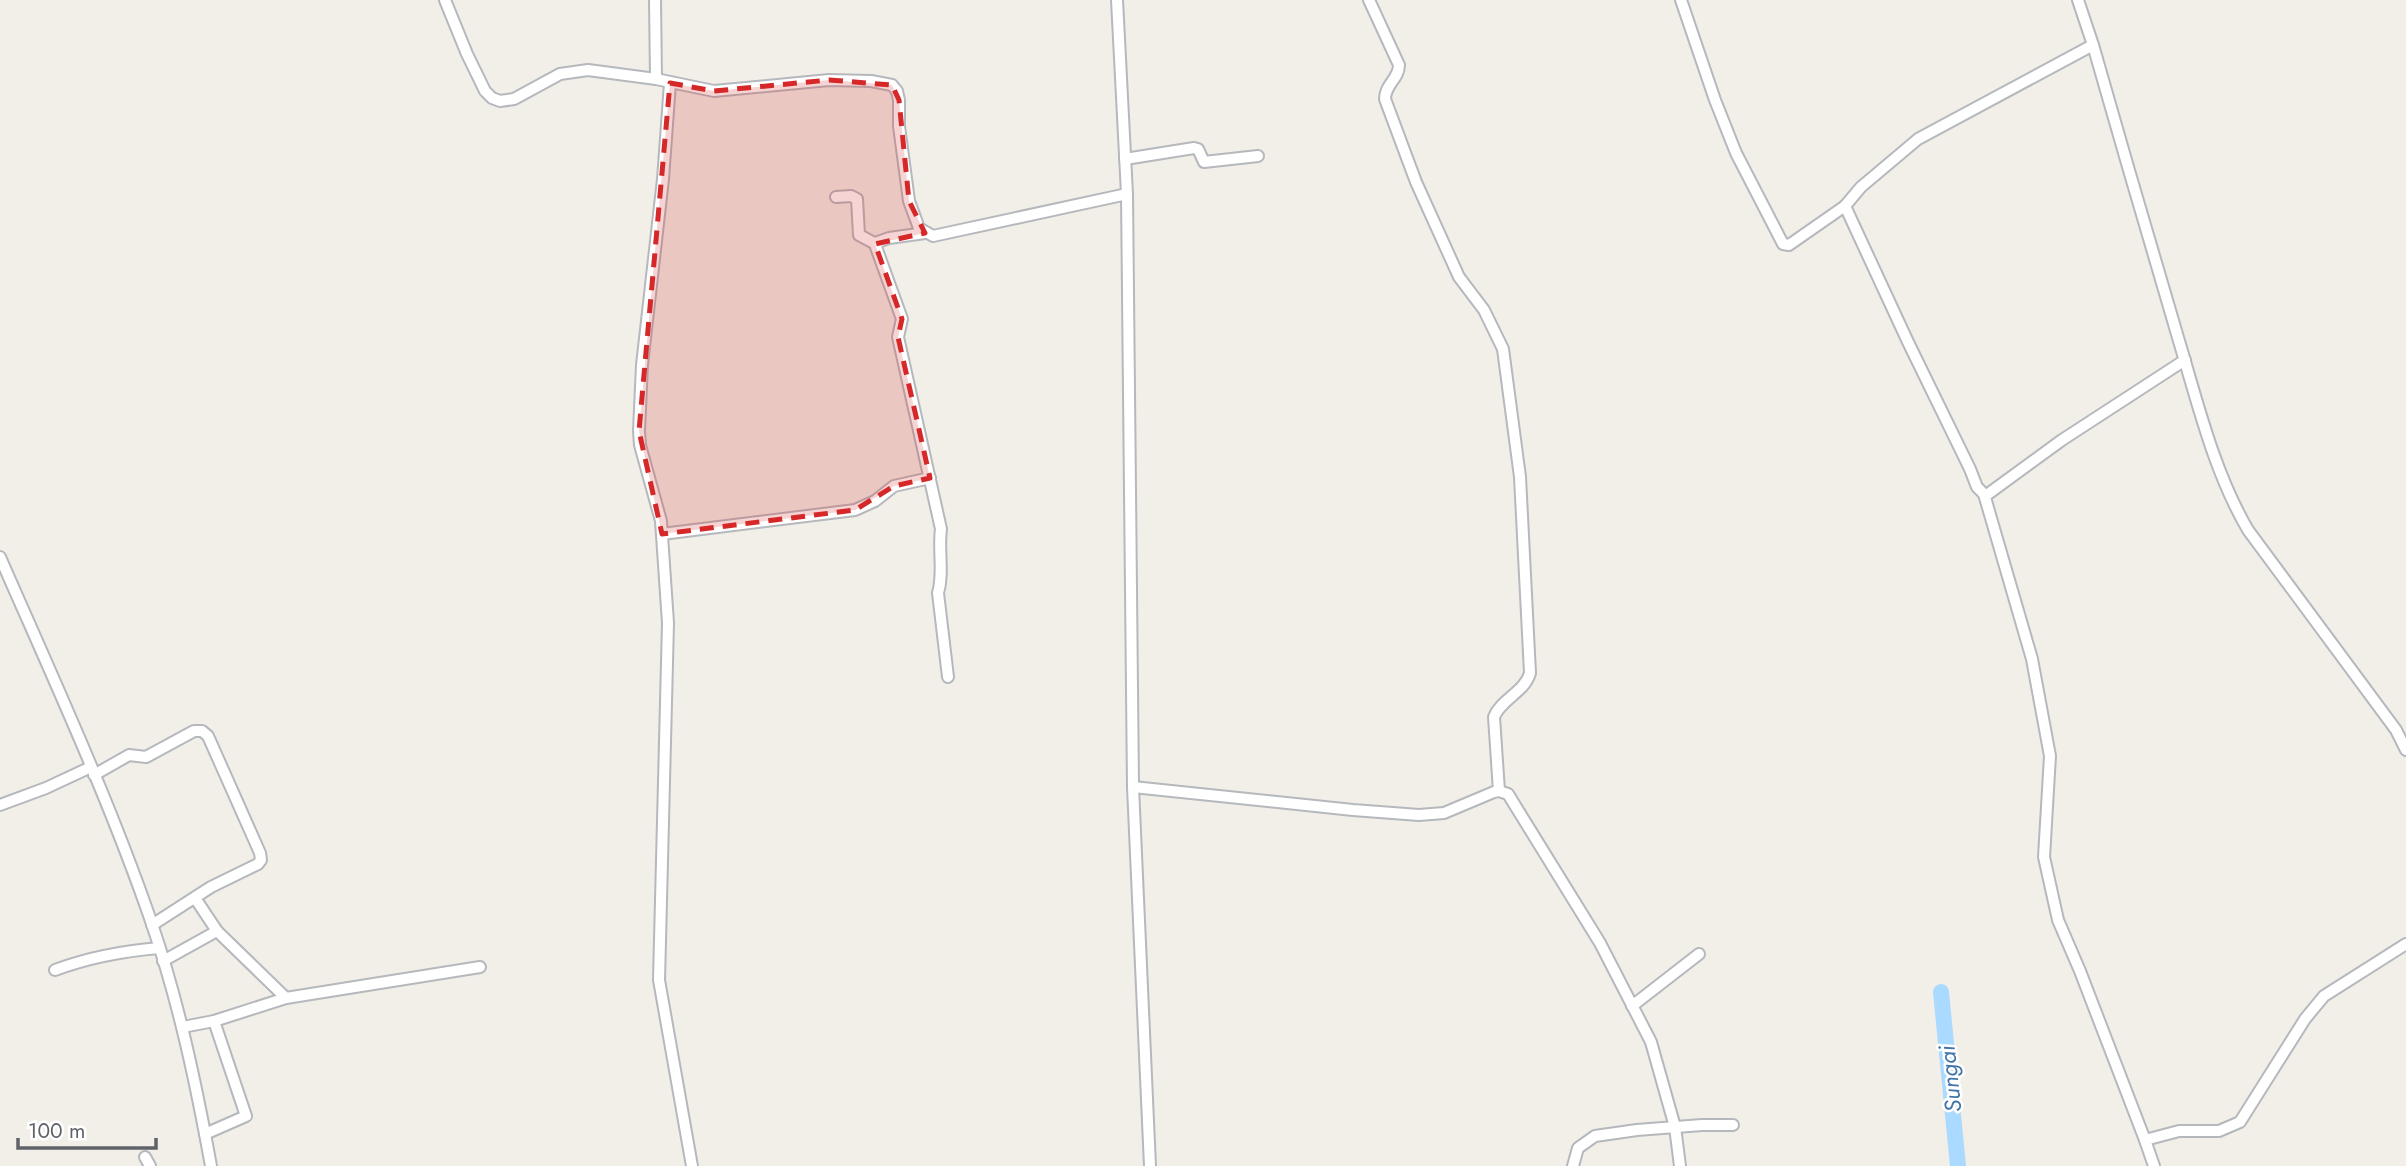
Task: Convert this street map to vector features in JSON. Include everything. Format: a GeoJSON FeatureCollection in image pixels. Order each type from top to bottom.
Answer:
{"type":"FeatureCollection","features":[{"type":"Feature","properties":{"kind":"street"},"geometry":{"type":"LineString","coordinates":[[445,0],[485,91],[503,102],[514,99],[560,74],[588,70],[656,79],[715,91],[829,80],[871,81],[892,85],[898,94],[909,201],[918,226],[925,233]]}},
{"type":"Feature","properties":{"kind":"street"},"geometry":{"type":"LineString","coordinates":[[655,0],[656,79]]}},
{"type":"Feature","properties":{"kind":"street"},"geometry":{"type":"LineString","coordinates":[[1117,0],[1127,194],[1133,787],[1150,1166]]}},
{"type":"Feature","properties":{"kind":"street"},"geometry":{"type":"LineString","coordinates":[[1369,0],[1399,65],[1398,73],[1385,90],[1385,99],[1416,182],[1459,277],[1484,310],[1503,349],[1520,477],[1530,673],[1527,682],[1498,709],[1494,717],[1499,791]]}},
{"type":"Feature","properties":{"kind":"street"},"geometry":{"type":"LineString","coordinates":[[1681,0],[1736,153],[1783,244],[1789,245],[1845,206],[1861,187],[1918,139],[2093,45]]}},
{"type":"Feature","properties":{"kind":"street"},"geometry":{"type":"LineString","coordinates":[[2078,0],[2185,360],[2224,484],[2234,507],[2248,530],[2401,728],[2406,750]]}},
{"type":"Feature","properties":{"kind":"street"},"geometry":{"type":"LineString","coordinates":[[670,83],[663,179],[642,365],[639,431],[640,445],[660,517],[668,623],[659,979],[692,1166]]}},
{"type":"Feature","properties":{"kind":"street"},"geometry":{"type":"LineString","coordinates":[[1125,159],[1194,148],[1198,149],[1204,162],[1258,156]]}},
{"type":"Feature","properties":{"kind":"street"},"geometry":{"type":"LineString","coordinates":[[876,244],[889,238],[925,233],[935,236],[1127,194]]}},
{"type":"Feature","properties":{"kind":"street"},"geometry":{"type":"LineString","coordinates":[[836,197],[851,196],[857,199],[859,235],[876,244],[902,318],[898,337],[941,531],[941,585],[938,593],[948,677]]}},
{"type":"Feature","properties":{"kind":"street"},"geometry":{"type":"LineString","coordinates":[[1845,206],[1977,487],[1984,494],[2032,659],[2050,756],[2044,857],[2058,920],[2090,996],[2154,1166]]}},
{"type":"Feature","properties":{"kind":"street"},"geometry":{"type":"LineString","coordinates":[[1984,494],[1988,494],[2062,440],[2185,360]]}},
{"type":"Feature","properties":{"kind":"street"},"geometry":{"type":"LineString","coordinates":[[662,534],[855,510],[875,501],[894,486],[930,478]]}},
{"type":"Feature","properties":{"kind":"street"},"geometry":{"type":"LineString","coordinates":[[0,557],[92,771],[152,925],[183,1027],[211,1166]]}},
{"type":"Feature","properties":{"kind":"street"},"geometry":{"type":"LineString","coordinates":[[0,805],[129,755],[146,757],[194,732],[200,731],[208,736],[261,860],[211,887],[152,925]]}},
{"type":"Feature","properties":{"kind":"street"},"geometry":{"type":"LineString","coordinates":[[1133,787],[1419,815],[1444,813],[1499,791],[1508,794],[1600,943],[1651,1042],[1675,1127],[1680,1166]]}},
{"type":"Feature","properties":{"kind":"street"},"geometry":{"type":"LineString","coordinates":[[195,898],[217,931],[286,998]]}},
{"type":"Feature","properties":{"kind":"street"},"geometry":{"type":"LineString","coordinates":[[163,961],[217,931]]}},
{"type":"Feature","properties":{"kind":"street"},"geometry":{"type":"LineString","coordinates":[[2145,1140],[2179,1131],[2219,1131],[2240,1122],[2305,1019],[2324,996],[2406,944]]}},
{"type":"Feature","properties":{"kind":"street"},"geometry":{"type":"LineString","coordinates":[[55,970],[113,952],[159,948]]}},
{"type":"Feature","properties":{"kind":"street"},"geometry":{"type":"LineString","coordinates":[[1632,1006],[1699,954]]}},
{"type":"Feature","properties":{"kind":"street"},"geometry":{"type":"LineString","coordinates":[[183,1027],[214,1021],[286,998],[480,967]]}},
{"type":"Feature","properties":{"kind":"street"},"geometry":{"type":"LineString","coordinates":[[205,1134],[246,1116],[214,1021]]}},
{"type":"Feature","properties":{"kind":"street"},"geometry":{"type":"LineString","coordinates":[[1573,1166],[1578,1148],[1595,1136],[1675,1127],[1733,1125]]}},
{"type":"Feature","properties":{"kind":"highlighted area"},"geometry":{"type":"Polygon","coordinates":[[[829,80],[892,85],[899,100],[909,201],[925,233],[875,244],[902,319],[898,337],[930,478],[894,486],[855,510],[662,534],[639,431],[670,83],[714,91],[829,80]]]}},
{"type":"Feature","properties":{"kind":"waterway","name":"Sungai"},"geometry":{"type":"LineString","coordinates":[[1941,992],[1958,1166]]}}]}
